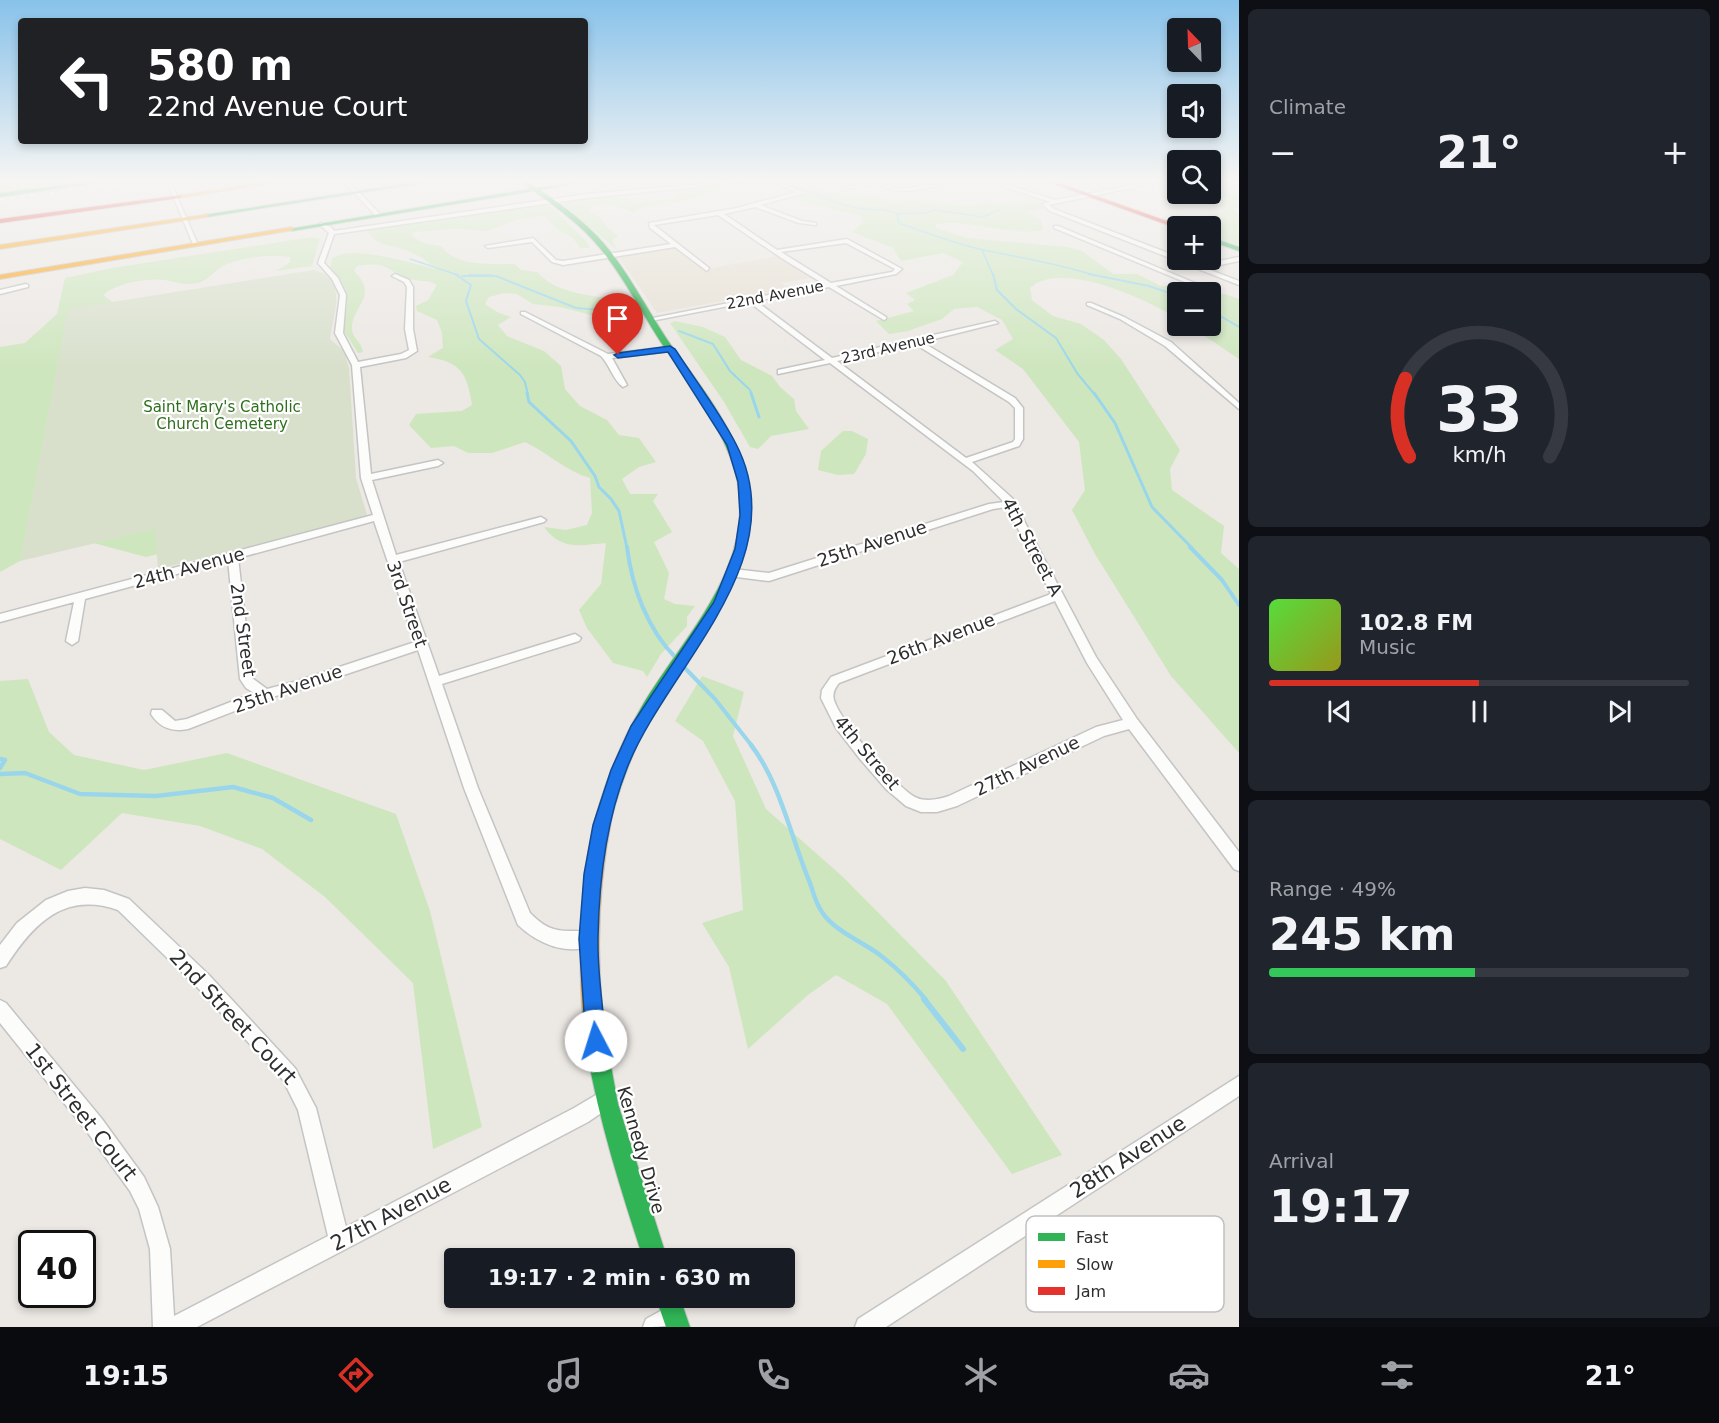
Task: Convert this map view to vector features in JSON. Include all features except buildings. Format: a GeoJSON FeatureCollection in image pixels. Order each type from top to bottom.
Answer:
{"type":"FeatureCollection","features":[{"type":"Feature","properties":{"kind":"street"},"geometry":{"type":"LineString","coordinates":[[0,247],[20,244]]}},
{"type":"Feature","properties":{"kind":"street"},"geometry":{"type":"LineString","coordinates":[[0,276],[196,244]]}},
{"type":"Feature","properties":{"kind":"street","name":"3rd Street"},"geometry":{"type":"LineString","coordinates":[[324,244],[321,263],[335,278],[343,295],[339,333],[356,365],[358,411],[366,478],[471,788],[524,919],[538,933],[548,937],[588,939]]}},
{"type":"Feature","properties":{"kind":"street"},"geometry":{"type":"LineString","coordinates":[[488,246],[504,244]]}},
{"type":"Feature","properties":{"kind":"street"},"geometry":{"type":"LineString","coordinates":[[537,244],[559,263],[676,245],[707,269]]}},
{"type":"Feature","properties":{"kind":"street","name":"Kennedy Drive"},"geometry":{"type":"LineString","coordinates":[[599,244],[609,256],[724,430],[741,469],[746,497],[744,532],[733,573],[711,617],[644,716],[618,770],[601,825],[592,874],[588,939],[596,1041],[615,1135],[652,1248]]}},
{"type":"Feature","properties":{"kind":"street"},"geometry":{"type":"LineString","coordinates":[[767,244],[884,318]]}},
{"type":"Feature","properties":{"kind":"street","name":"22nd Avenue"},"geometry":{"type":"LineString","coordinates":[[778,251],[825,244]]}},
{"type":"Feature","properties":{"kind":"street","name":"22nd Avenue"},"geometry":{"type":"LineString","coordinates":[[651,319],[898,271],[896,267],[855,244]]}},
{"type":"Feature","properties":{"kind":"street"},"geometry":{"type":"LineString","coordinates":[[1097,244],[1189,282]]}},
{"type":"Feature","properties":{"kind":"street"},"geometry":{"type":"LineString","coordinates":[[1139,244],[1167,255]]}},
{"type":"Feature","properties":{"kind":"street"},"geometry":{"type":"LineString","coordinates":[[1221,263],[1239,259]]}},
{"type":"Feature","properties":{"kind":"street"},"geometry":{"type":"LineString","coordinates":[[1206,270],[1239,283]]}},
{"type":"Feature","properties":{"kind":"street"},"geometry":{"type":"LineString","coordinates":[[356,365],[403,356],[413,351],[409,329],[410,287],[407,281],[395,276]]}},
{"type":"Feature","properties":{"kind":"street"},"geometry":{"type":"LineString","coordinates":[[0,292],[26,286]]}},
{"type":"Feature","properties":{"kind":"street","name":"4th Street A"},"geometry":{"type":"LineString","coordinates":[[750,300],[996,486],[1010,504],[1091,660],[1132,723],[1239,864]]}},
{"type":"Feature","properties":{"kind":"street"},"geometry":{"type":"LineString","coordinates":[[1089,304],[1122,318],[1168,344],[1239,407]]}},
{"type":"Feature","properties":{"kind":"street"},"geometry":{"type":"LineString","coordinates":[[523,313],[607,356],[623,385]]}},
{"type":"Feature","properties":{"kind":"street","name":"23rd Avenue"},"geometry":{"type":"LineString","coordinates":[[781,372],[994,323]]}},
{"type":"Feature","properties":{"kind":"street"},"geometry":{"type":"LineString","coordinates":[[917,342],[1016,403],[1019,408],[1019,439],[1016,444],[965,461]]}},
{"type":"Feature","properties":{"kind":"street"},"geometry":{"type":"LineString","coordinates":[[607,356],[670,349]]}},
{"type":"Feature","properties":{"kind":"street"},"geometry":{"type":"LineString","coordinates":[[366,478],[438,463]]}},
{"type":"Feature","properties":{"kind":"street","name":"25th Avenue"},"geometry":{"type":"LineString","coordinates":[[733,573],[770,577],[992,506],[1010,504]]}},
{"type":"Feature","properties":{"kind":"street","name":"24th Avenue"},"geometry":{"type":"LineString","coordinates":[[0,618],[378,517]]}},
{"type":"Feature","properties":{"kind":"street"},"geometry":{"type":"LineString","coordinates":[[392,560],[541,520]]}},
{"type":"Feature","properties":{"kind":"street","name":"2nd Street"},"geometry":{"type":"LineString","coordinates":[[233,557],[246,679],[250,685],[266,694]]}},
{"type":"Feature","properties":{"kind":"street"},"geometry":{"type":"LineString","coordinates":[[72,641],[80,597]]}},
{"type":"Feature","properties":{"kind":"street","name":"26th Avenue"},"geometry":{"type":"LineString","coordinates":[[828,690],[835,680],[1038,602],[1059,597]]}},
{"type":"Feature","properties":{"kind":"street"},"geometry":{"type":"LineString","coordinates":[[434,682],[575,638]]}},
{"type":"Feature","properties":{"kind":"street","name":"25th Avenue"},"geometry":{"type":"LineString","coordinates":[[157,714],[166,722],[179,726],[216,715],[266,694],[295,687],[421,644]]}},
{"type":"Feature","properties":{"kind":"street","name":"4th Street"},"geometry":{"type":"LineString","coordinates":[[828,690],[828,702],[850,736],[894,787],[912,802],[922,806]]}},
{"type":"Feature","properties":{"kind":"street","name":"27th Avenue"},"geometry":{"type":"LineString","coordinates":[[922,806],[952,802],[1101,730],[1132,723]]}},
{"type":"Feature","properties":{"kind":"street","name":"2nd Street Court"},"geometry":{"type":"LineString","coordinates":[[0,960],[10,942],[33,917],[55,904],[80,896],[95,895],[123,904],[203,981],[290,1074],[307,1108],[339,1241]]}},
{"type":"Feature","properties":{"kind":"street","name":"1st Street Court"},"geometry":{"type":"LineString","coordinates":[[0,1009],[95,1126],[137,1184],[148,1207],[160,1249],[164,1327]]}},
{"type":"Feature","properties":{"kind":"street","name":"28th Avenue"},"geometry":{"type":"LineString","coordinates":[[1038,1216],[1239,1086]]}},
{"type":"Feature","properties":{"kind":"street","name":"27th Avenue"},"geometry":{"type":"LineString","coordinates":[[175,1327],[581,1115],[606,1098]]}},
{"type":"Feature","properties":{"kind":"street","name":"28th Avenue"},"geometry":{"type":"LineString","coordinates":[[866,1327],[1026,1224]]}},
{"type":"Feature","properties":{"kind":"street"},"geometry":{"type":"LineString","coordinates":[[654,1327],[673,1313]]}},
{"type":"Feature","properties":{"kind":"shaded area"},"geometry":{"type":"Polygon","coordinates":[[[682,246],[711,268],[777,256],[811,278],[781,283],[789,289],[657,313],[618,256],[682,246]]]}},
{"type":"Feature","properties":{"kind":"green space"},"geometry":{"type":"Polygon","coordinates":[[[267,244],[319,244],[312,266],[276,271],[289,263],[291,257],[256,257],[238,260],[223,266],[198,283],[185,284],[167,280],[140,281],[116,287],[103,295],[115,304],[153,503],[174,550],[146,557],[86,541],[54,542],[0,572],[0,347],[25,343],[57,314],[65,278],[112,268],[267,244]]]}},
{"type":"Feature","properties":{"kind":"green space"},"geometry":{"type":"Polygon","coordinates":[[[383,244],[429,244],[441,246],[456,258],[465,261],[515,264],[521,270],[537,272],[554,285],[575,293],[620,299],[642,324],[621,334],[609,328],[610,322],[599,317],[560,307],[533,304],[517,294],[504,293],[489,297],[485,304],[511,317],[498,325],[507,336],[544,351],[561,366],[565,389],[580,406],[607,420],[619,435],[639,438],[656,462],[639,467],[622,479],[630,494],[658,494],[653,501],[672,532],[654,542],[669,573],[664,599],[675,604],[695,606],[687,617],[687,626],[661,654],[647,677],[643,671],[613,663],[587,628],[579,610],[601,584],[606,543],[572,545],[564,543],[557,540],[544,527],[566,530],[587,525],[592,513],[590,478],[573,471],[525,442],[492,453],[468,453],[454,446],[431,448],[409,425],[416,414],[462,411],[472,405],[468,385],[461,371],[448,362],[428,357],[443,348],[442,333],[437,320],[417,311],[416,306],[428,300],[437,285],[405,278],[382,266],[357,266],[354,271],[361,280],[365,294],[353,319],[352,331],[363,352],[358,353],[343,329],[347,296],[342,283],[330,268],[332,259],[352,253],[366,254],[436,269],[423,258],[406,250],[383,244]]]}},
{"type":"Feature","properties":{"kind":"green space"},"geometry":{"type":"Polygon","coordinates":[[[577,244],[588,244],[590,248],[580,248],[577,244]]]}},
{"type":"Feature","properties":{"kind":"green space"},"geometry":{"type":"Polygon","coordinates":[[[883,244],[1033,244],[1067,247],[1082,251],[1113,274],[1137,274],[1161,286],[1167,286],[1167,313],[1125,293],[1082,280],[1062,278],[1044,280],[1030,288],[1032,300],[1053,316],[1081,324],[1104,340],[1121,359],[1180,450],[1170,469],[1172,490],[1224,526],[1221,553],[1239,569],[1239,753],[1171,676],[1095,554],[1072,510],[1085,490],[1079,442],[1023,369],[995,350],[1013,339],[1002,320],[977,307],[954,309],[942,319],[908,331],[889,334],[876,321],[914,311],[907,304],[915,300],[906,293],[953,275],[963,262],[943,253],[901,261],[893,248],[883,244]]]}},
{"type":"Feature","properties":{"kind":"green space","name":"Saint Mary's Catholic Church Cemetery"},"geometry":{"type":"Polygon","coordinates":[[[314,270],[332,281],[335,289],[335,309],[330,339],[344,351],[349,368],[356,478],[367,515],[347,523],[158,569],[155,529],[20,561],[68,309],[314,270]]]}},
{"type":"Feature","properties":{"kind":"green space"},"geometry":{"type":"Polygon","coordinates":[[[1221,294],[1239,299],[1239,359],[1205,336],[1221,336],[1221,294]]]}},
{"type":"Feature","properties":{"kind":"green space"},"geometry":{"type":"Polygon","coordinates":[[[675,321],[703,327],[725,337],[741,360],[772,376],[780,387],[794,399],[796,411],[809,429],[771,436],[758,449],[750,447],[724,402],[670,323],[675,321]]]}},
{"type":"Feature","properties":{"kind":"green space"},"geometry":{"type":"Polygon","coordinates":[[[843,431],[852,431],[868,439],[866,454],[854,474],[838,475],[818,470],[821,451],[843,431]]]}},
{"type":"Feature","properties":{"kind":"green space"},"geometry":{"type":"Polygon","coordinates":[[[702,676],[744,692],[733,736],[766,809],[843,877],[946,981],[1062,1155],[1012,1174],[887,1004],[836,975],[808,995],[748,1049],[729,967],[702,923],[743,910],[735,801],[703,741],[675,721],[702,676]]]}},
{"type":"Feature","properties":{"kind":"green space"},"geometry":{"type":"Polygon","coordinates":[[[28,679],[49,732],[74,755],[144,770],[227,753],[396,814],[430,911],[482,1127],[433,1149],[413,983],[325,897],[262,849],[200,826],[122,813],[61,870],[0,839],[0,681],[28,679]]]}},
{"type":"Feature","properties":{"kind":"waterway"},"geometry":{"type":"LineString","coordinates":[[962,244],[1091,274]]}},
{"type":"Feature","properties":{"kind":"waterway"},"geometry":{"type":"LineString","coordinates":[[982,250],[993,275]]}},
{"type":"Feature","properties":{"kind":"waterway"},"geometry":{"type":"LineString","coordinates":[[410,259],[455,274]]}},
{"type":"Feature","properties":{"kind":"waterway"},"geometry":{"type":"LineString","coordinates":[[455,274],[471,285],[466,301],[479,339],[520,375],[525,382],[528,395]]}},
{"type":"Feature","properties":{"kind":"waterway"},"geometry":{"type":"LineString","coordinates":[[993,274],[997,290],[1016,309],[1056,338],[1077,373],[1095,395]]}},
{"type":"Feature","properties":{"kind":"waterway"},"geometry":{"type":"LineString","coordinates":[[1091,274],[1149,286],[1167,292]]}},
{"type":"Feature","properties":{"kind":"waterway"},"geometry":{"type":"LineString","coordinates":[[469,275],[491,275]]}},
{"type":"Feature","properties":{"kind":"waterway"},"geometry":{"type":"LineString","coordinates":[[462,276],[496,276],[576,308],[622,312]]}},
{"type":"Feature","properties":{"kind":"waterway"},"geometry":{"type":"LineString","coordinates":[[1221,316],[1239,327]]}},
{"type":"Feature","properties":{"kind":"waterway"},"geometry":{"type":"LineString","coordinates":[[679,331],[713,344],[730,371],[750,390],[752,395]]}},
{"type":"Feature","properties":{"kind":"waterway"},"geometry":{"type":"LineString","coordinates":[[527,393],[529,402],[571,441],[595,476],[599,487],[619,511],[627,548]]}},
{"type":"Feature","properties":{"kind":"waterway"},"geometry":{"type":"LineString","coordinates":[[751,393],[759,417]]}},
{"type":"Feature","properties":{"kind":"waterway"},"geometry":{"type":"LineString","coordinates":[[1094,393],[1115,423],[1152,507],[1192,548]]}},
{"type":"Feature","properties":{"kind":"waterway"},"geometry":{"type":"LineString","coordinates":[[627,547],[642,607],[657,634],[676,658]]}},
{"type":"Feature","properties":{"kind":"waterway"},"geometry":{"type":"LineString","coordinates":[[1190,547],[1222,580],[1239,605]]}},
{"type":"Feature","properties":{"kind":"waterway"},"geometry":{"type":"LineString","coordinates":[[681,664],[715,699],[752,746]]}},
{"type":"Feature","properties":{"kind":"waterway"},"geometry":{"type":"LineString","coordinates":[[751,745],[770,776],[822,912],[841,931],[886,960],[926,1000]]}},
{"type":"Feature","properties":{"kind":"waterway"},"geometry":{"type":"LineString","coordinates":[[0,759],[5,760],[0,768]]}},
{"type":"Feature","properties":{"kind":"waterway"},"geometry":{"type":"LineString","coordinates":[[0,774],[25,773],[80,794],[156,796],[233,787],[273,798],[311,820]]}},
{"type":"Feature","properties":{"kind":"waterway"},"geometry":{"type":"LineString","coordinates":[[924,999],[963,1049]]}},
{"type":"Feature","properties":{"kind":"traffic: fast"},"geometry":{"type":"LineString","coordinates":[[600,244],[727,437],[741,474],[745,501],[744,528],[729,580],[708,619],[646,712],[615,780],[604,816]]}},
{"type":"Feature","properties":{"kind":"traffic: fast"},"geometry":{"type":"LineString","coordinates":[[1224,244],[1239,249]]}},
{"type":"Feature","properties":{"kind":"traffic: fast"},"geometry":{"type":"LineString","coordinates":[[592,1008],[608,1104],[652,1248]]}},
{"type":"Feature","properties":{"kind":"traffic: fast"},"geometry":{"type":"LineString","coordinates":[[671,1308],[678,1327]]}},
{"type":"Feature","properties":{"kind":"traffic: slow"},"geometry":{"type":"LineString","coordinates":[[0,247],[20,244]]}},
{"type":"Feature","properties":{"kind":"traffic: slow"},"geometry":{"type":"LineString","coordinates":[[0,277],[201,244]]}},
{"type":"Feature","properties":{"kind":"traffic: slow"},"geometry":{"type":"LineString","coordinates":[[592,1008],[589,960],[590,912],[595,864],[604,816]]}},
{"type":"Feature","properties":{"kind":"route"},"geometry":{"type":"LineString","coordinates":[[596,1041],[588,939],[592,874],[601,825],[618,770],[636,730],[668,678],[720,603],[740,549],[744,532],[746,497],[741,469],[732,445],[670,349],[618,355]]}}]}
